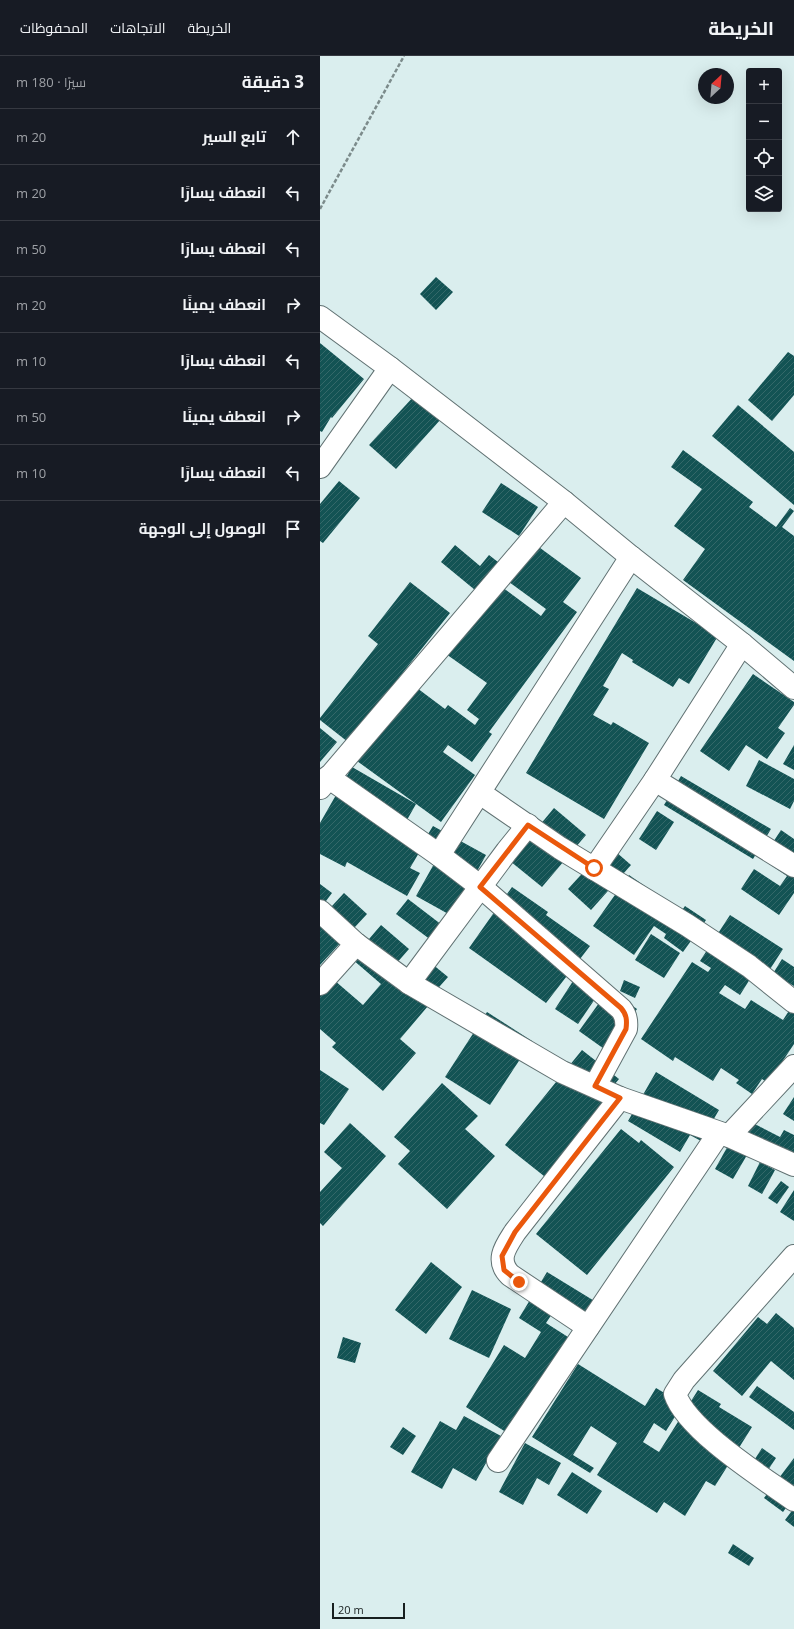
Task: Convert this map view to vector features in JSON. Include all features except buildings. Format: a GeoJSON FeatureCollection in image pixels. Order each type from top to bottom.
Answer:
{"type":"FeatureCollection","features":[{"type":"Feature","properties":{"kind":"street"},"geometry":{"type":"LineString","coordinates":[[320,317],[390,368],[564,502],[630,557],[742,644],[794,688]]}},
{"type":"Feature","properties":{"kind":"street"},"geometry":{"type":"LineString","coordinates":[[320,467],[390,368]]}},
{"type":"Feature","properties":{"kind":"street"},"geometry":{"type":"LineString","coordinates":[[564,502],[324,783],[439,855],[480,887],[625,1014],[627,1021],[626,1029],[595,1086]]}},
{"type":"Feature","properties":{"kind":"street"},"geometry":{"type":"LineString","coordinates":[[439,855],[630,557]]}},
{"type":"Feature","properties":{"kind":"street"},"geometry":{"type":"LineString","coordinates":[[594,868],[654,780],[742,644]]}},
{"type":"Feature","properties":{"kind":"street"},"geometry":{"type":"LineString","coordinates":[[654,780],[794,866]]}},
{"type":"Feature","properties":{"kind":"street"},"geometry":{"type":"LineString","coordinates":[[480,793],[594,868],[687,925],[750,966],[794,1002]]}},
{"type":"Feature","properties":{"kind":"street"},"geometry":{"type":"LineString","coordinates":[[409,983],[528,825]]}},
{"type":"Feature","properties":{"kind":"street"},"geometry":{"type":"LineString","coordinates":[[320,911],[356,944],[409,983],[555,1068],[620,1098],[724,1134],[794,1165]]}},
{"type":"Feature","properties":{"kind":"street"},"geometry":{"type":"LineString","coordinates":[[320,984],[356,944]]}},
{"type":"Feature","properties":{"kind":"street"},"geometry":{"type":"LineString","coordinates":[[498,1461],[588,1327],[724,1134],[794,1066]]}},
{"type":"Feature","properties":{"kind":"street"},"geometry":{"type":"LineString","coordinates":[[588,1327],[510,1275],[504,1270],[502,1256],[515,1232],[620,1098]]}},
{"type":"Feature","properties":{"kind":"street"},"geometry":{"type":"LineString","coordinates":[[794,1256],[684,1380],[675,1394],[678,1403],[686,1414],[706,1435],[794,1500]]}},
{"type":"Feature","properties":{"kind":"path"},"geometry":{"type":"LineString","coordinates":[[320,209],[404,56]]}},
{"type":"Feature","properties":{"kind":"route"},"geometry":{"type":"LineString","coordinates":[[519,1282],[504,1270],[501,1261],[506,1246],[515,1232],[620,1098],[595,1086],[626,1029],[627,1021],[621,1008],[480,887],[514,841],[528,825],[560,848],[594,868]]}}]}
